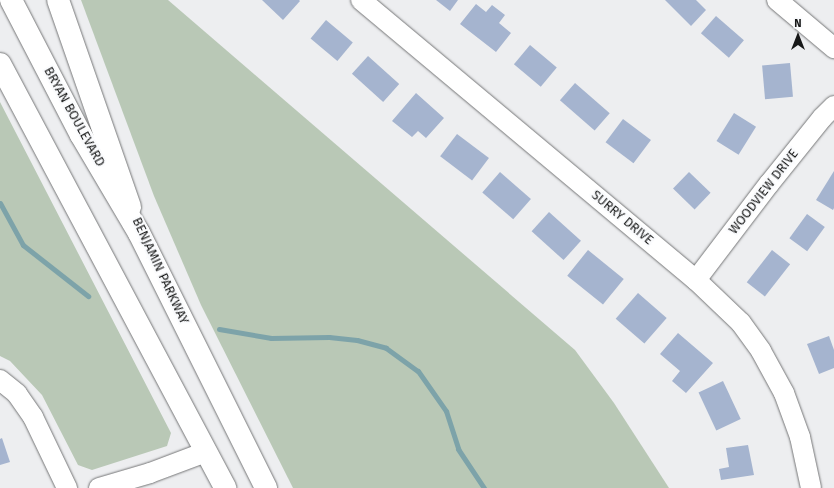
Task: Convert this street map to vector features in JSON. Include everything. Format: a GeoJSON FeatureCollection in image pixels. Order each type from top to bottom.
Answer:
{"type":"FeatureCollection","features":[{"type":"Feature","properties":{"kind":"main road","name":"BRYAN BOULEVARD"},"geometry":{"type":"LineString","coordinates":[[11,0],[81,135],[139,233]]}},
{"type":"Feature","properties":{"kind":"main road","name":"BENJAMIN PARKWAY"},"geometry":{"type":"LineString","coordinates":[[58,0],[139,233],[266,488]]}},
{"type":"Feature","properties":{"kind":"main road"},"geometry":{"type":"LineString","coordinates":[[0,64],[225,488]]}},
{"type":"Feature","properties":{"kind":"street","name":"SURRY DRIVE"},"geometry":{"type":"LineString","coordinates":[[361,0],[696,280],[741,323],[761,351],[784,393],[800,437],[811,488]]}},
{"type":"Feature","properties":{"kind":"street"},"geometry":{"type":"LineString","coordinates":[[777,0],[834,48]]}},
{"type":"Feature","properties":{"kind":"street","name":"WOODVIEW DRIVE"},"geometry":{"type":"LineString","coordinates":[[696,280],[769,184],[822,118],[834,106]]}},
{"type":"Feature","properties":{"kind":"street"},"geometry":{"type":"LineString","coordinates":[[0,380],[17,394],[33,417],[67,488]]}},
{"type":"Feature","properties":{"kind":"street"},"geometry":{"type":"LineString","coordinates":[[99,488],[150,473],[206,452]]}},
{"type":"Feature","properties":{"kind":"green space"},"geometry":{"type":"Polygon","coordinates":[[[81,0],[168,0],[575,350],[614,403],[669,488],[293,488],[201,305],[154,196],[81,0]]]}},
{"type":"Feature","properties":{"kind":"green space"},"geometry":{"type":"Polygon","coordinates":[[[0,102],[171,433],[167,446],[92,470],[78,465],[42,395],[10,361],[0,356],[0,102]]]}},
{"type":"Feature","properties":{"kind":"building"},"geometry":{"type":"Polygon","coordinates":[[[262,0],[299,0],[300,1],[283,20],[262,0]]]}},
{"type":"Feature","properties":{"kind":"building"},"geometry":{"type":"Polygon","coordinates":[[[436,0],[458,0],[450,11],[436,0]]]}},
{"type":"Feature","properties":{"kind":"building"},"geometry":{"type":"Polygon","coordinates":[[[665,0],[696,0],[706,10],[691,26],[665,0]]]}},
{"type":"Feature","properties":{"kind":"building"},"geometry":{"type":"Polygon","coordinates":[[[476,4],[486,12],[492,5],[505,15],[499,23],[511,33],[496,52],[460,24],[476,4]]]}},
{"type":"Feature","properties":{"kind":"building"},"geometry":{"type":"Polygon","coordinates":[[[716,16],[744,40],[729,58],[701,33],[716,16]]]}},
{"type":"Feature","properties":{"kind":"building"},"geometry":{"type":"Polygon","coordinates":[[[326,20],[353,42],[337,61],[311,38],[326,20]]]}},
{"type":"Feature","properties":{"kind":"building"},"geometry":{"type":"Polygon","coordinates":[[[530,45],[557,67],[541,87],[514,64],[530,45]]]}},
{"type":"Feature","properties":{"kind":"building"},"geometry":{"type":"Polygon","coordinates":[[[368,56],[399,84],[383,102],[352,74],[368,56]]]}},
{"type":"Feature","properties":{"kind":"building"},"geometry":{"type":"Polygon","coordinates":[[[790,63],[793,97],[765,99],[762,65],[790,63]]]}},
{"type":"Feature","properties":{"kind":"building"},"geometry":{"type":"Polygon","coordinates":[[[575,83],[610,113],[595,131],[560,100],[575,83]]]}},
{"type":"Feature","properties":{"kind":"building"},"geometry":{"type":"Polygon","coordinates":[[[416,93],[444,118],[426,138],[418,131],[412,137],[392,121],[416,93]]]}},
{"type":"Feature","properties":{"kind":"building"},"geometry":{"type":"Polygon","coordinates":[[[734,113],[756,127],[739,155],[717,141],[734,113]]]}},
{"type":"Feature","properties":{"kind":"building"},"geometry":{"type":"Polygon","coordinates":[[[623,119],[651,140],[633,163],[606,142],[623,119]]]}},
{"type":"Feature","properties":{"kind":"building"},"geometry":{"type":"Polygon","coordinates":[[[457,134],[489,158],[472,180],[440,156],[457,134]]]}},
{"type":"Feature","properties":{"kind":"building"},"geometry":{"type":"Polygon","coordinates":[[[834,171],[834,208],[833,210],[816,200],[834,171]]]}},
{"type":"Feature","properties":{"kind":"building"},"geometry":{"type":"Polygon","coordinates":[[[500,172],[531,199],[513,219],[482,192],[500,172]]]}},
{"type":"Feature","properties":{"kind":"building"},"geometry":{"type":"Polygon","coordinates":[[[689,172],[711,193],[695,209],[673,189],[689,172]]]}},
{"type":"Feature","properties":{"kind":"building"},"geometry":{"type":"Polygon","coordinates":[[[549,212],[581,241],[564,260],[532,231],[549,212]]]}},
{"type":"Feature","properties":{"kind":"building"},"geometry":{"type":"Polygon","coordinates":[[[807,214],[825,227],[807,251],[789,238],[807,214]]]}},
{"type":"Feature","properties":{"kind":"building"},"geometry":{"type":"Polygon","coordinates":[[[588,250],[624,279],[603,305],[567,276],[588,250]]]}},
{"type":"Feature","properties":{"kind":"building"},"geometry":{"type":"Polygon","coordinates":[[[772,250],[790,264],[765,296],[747,282],[772,250]]]}},
{"type":"Feature","properties":{"kind":"building"},"geometry":{"type":"Polygon","coordinates":[[[638,293],[667,318],[644,344],[616,319],[638,293]]]}},
{"type":"Feature","properties":{"kind":"building"},"geometry":{"type":"Polygon","coordinates":[[[678,333],[713,363],[686,393],[672,381],[680,371],[660,354],[678,333]]]}},
{"type":"Feature","properties":{"kind":"building"},"geometry":{"type":"Polygon","coordinates":[[[829,336],[834,350],[834,368],[819,374],[807,344],[829,336]]]}},
{"type":"Feature","properties":{"kind":"building"},"geometry":{"type":"Polygon","coordinates":[[[723,381],[741,419],[716,430],[699,392],[723,381]]]}},
{"type":"Feature","properties":{"kind":"building"},"geometry":{"type":"Polygon","coordinates":[[[2,438],[10,462],[0,465],[0,439],[2,438]]]}},
{"type":"Feature","properties":{"kind":"building"},"geometry":{"type":"Polygon","coordinates":[[[748,445],[754,475],[721,480],[719,469],[729,467],[726,448],[748,445]]]}},
{"type":"Feature","properties":{"kind":"waterway"},"geometry":{"type":"LineString","coordinates":[[0,203],[23,245],[88,296]]}},
{"type":"Feature","properties":{"kind":"waterway"},"geometry":{"type":"LineString","coordinates":[[219,329],[271,338],[329,337],[357,340],[386,348],[418,371],[446,411],[458,449],[484,488]]}}]}
